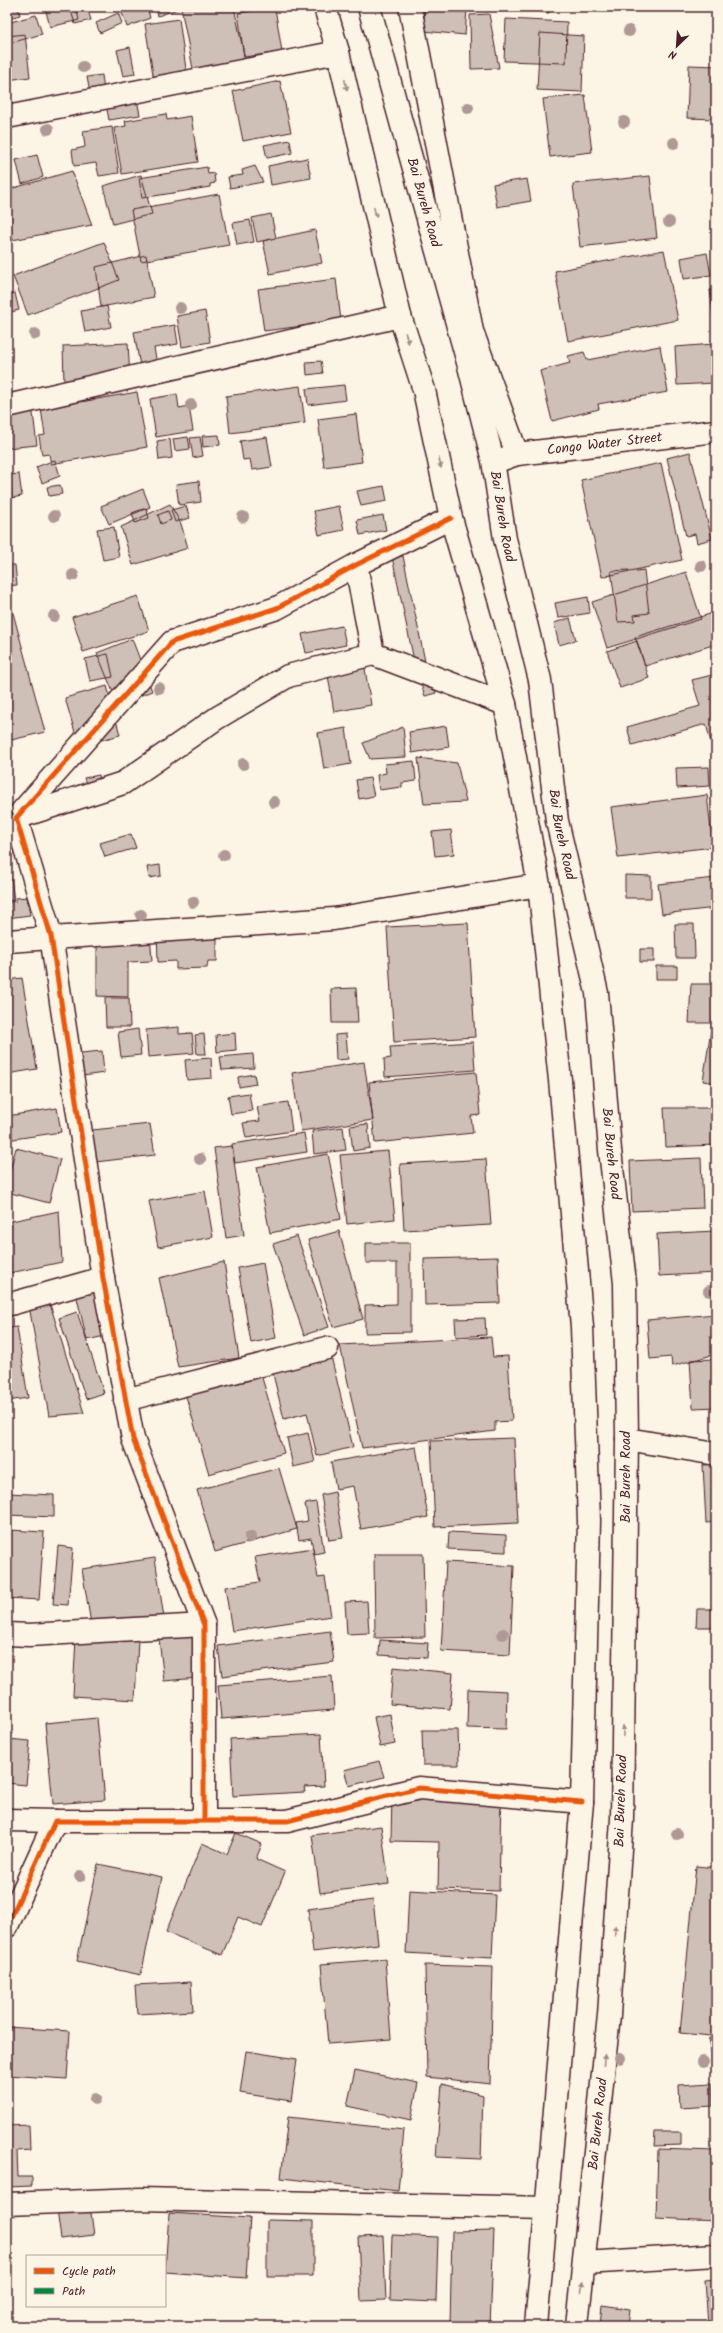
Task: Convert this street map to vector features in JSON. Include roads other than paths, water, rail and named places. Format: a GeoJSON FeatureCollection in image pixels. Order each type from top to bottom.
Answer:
{"type":"FeatureCollection","features":[{"type":"Feature","properties":{"kind":"main road"},"geometry":{"type":"LineString","coordinates":[[325,7],[338,52],[400,316],[424,390],[451,518],[505,704],[539,885],[560,1080],[582,1327],[588,1521],[582,1802],[536,2326]]}},
{"type":"Feature","properties":{"kind":"main road","name":"Bai Bureh Road"},"geometry":{"type":"LineString","coordinates":[[369,7],[469,366],[493,462],[505,539],[540,680],[557,821],[597,993],[610,1150],[625,1283],[626,1439],[622,1818],[609,2015],[578,2326]]}},
{"type":"Feature","properties":{"kind":"main road"},"geometry":{"type":"LineString","coordinates":[[410,7],[472,331],[517,454]]}},
{"type":"Feature","properties":{"kind":"main road"},"geometry":{"type":"LineString","coordinates":[[7,117],[338,52]]}},
{"type":"Feature","properties":{"kind":"main road"},"geometry":{"type":"LineString","coordinates":[[7,406],[400,316]]}},
{"type":"Feature","properties":{"kind":"main road","name":"Congo Water Street"},"geometry":{"type":"LineString","coordinates":[[493,462],[517,454],[716,431]]}},
{"type":"Feature","properties":{"kind":"main road"},"geometry":{"type":"LineString","coordinates":[[16,818],[172,642],[277,608],[356,565],[451,518]]}},
{"type":"Feature","properties":{"kind":"main road"},"geometry":{"type":"LineString","coordinates":[[356,565],[373,654]]}},
{"type":"Feature","properties":{"kind":"main road"},"geometry":{"type":"LineString","coordinates":[[16,818],[123,783],[217,718],[288,676],[373,654],[505,704]]}},
{"type":"Feature","properties":{"kind":"main road"},"geometry":{"type":"LineString","coordinates":[[16,818],[51,936],[103,1278],[132,1439],[204,1625],[204,1821]]}},
{"type":"Feature","properties":{"kind":"main road"},"geometry":{"type":"LineString","coordinates":[[7,941],[51,936],[334,919],[539,885]]}},
{"type":"Feature","properties":{"kind":"main road"},"geometry":{"type":"LineString","coordinates":[[7,1304],[103,1278]]}},
{"type":"Feature","properties":{"kind":"main road"},"geometry":{"type":"LineString","coordinates":[[125,1400],[327,1348]]}},
{"type":"Feature","properties":{"kind":"main road"},"geometry":{"type":"LineString","coordinates":[[626,1439],[716,1454]]}},
{"type":"Feature","properties":{"kind":"main road"},"geometry":{"type":"LineString","coordinates":[[7,1634],[29,1635],[204,1625]]}},
{"type":"Feature","properties":{"kind":"main road"},"geometry":{"type":"LineString","coordinates":[[7,1820],[55,1822],[287,1821],[419,1788],[582,1802]]}},
{"type":"Feature","properties":{"kind":"main road"},"geometry":{"type":"LineString","coordinates":[[7,1926],[55,1822]]}},
{"type":"Feature","properties":{"kind":"main road"},"geometry":{"type":"LineString","coordinates":[[7,2204],[140,2200],[547,2208]]}},
{"type":"Feature","properties":{"kind":"main road"},"geometry":{"type":"LineString","coordinates":[[584,2263],[716,2255]]}}]}
